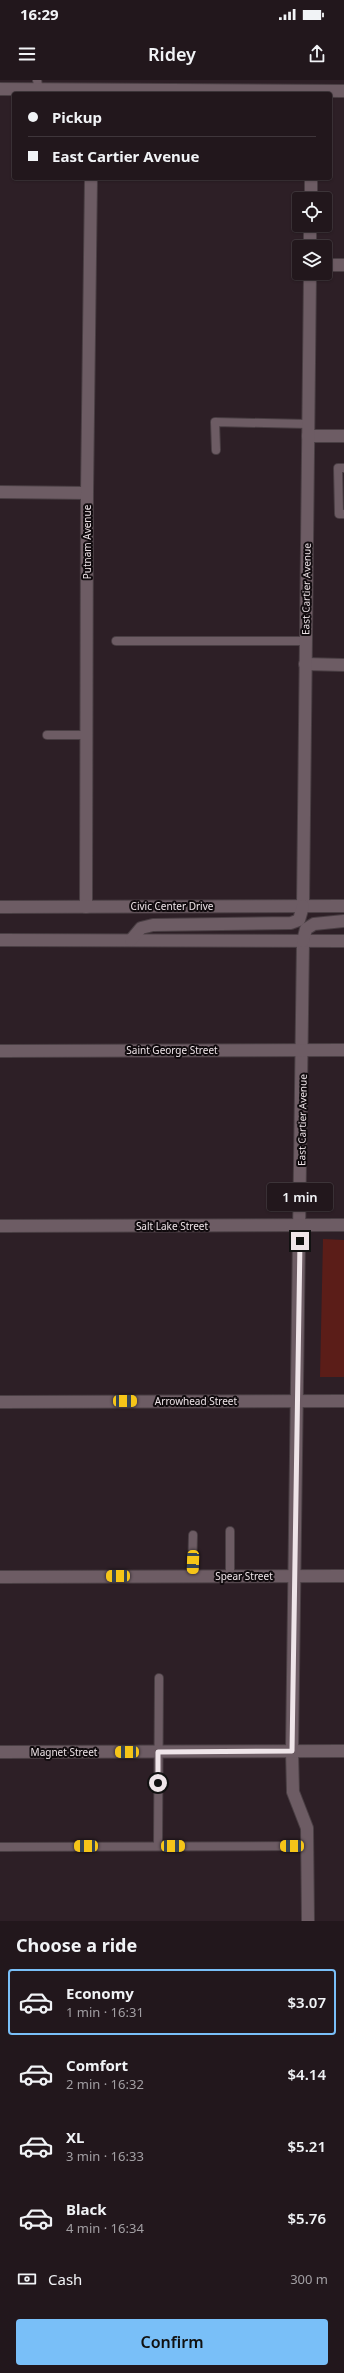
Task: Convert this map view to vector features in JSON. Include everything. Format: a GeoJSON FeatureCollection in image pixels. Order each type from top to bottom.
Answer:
{"type":"FeatureCollection","features":[{"type":"Feature","properties":{"kind":"street"},"geometry":{"type":"LineString","coordinates":[[0,90],[38,85],[92,88],[312,89],[344,91]]}},
{"type":"Feature","properties":{"kind":"street","name":"Putnam Avenue"},"geometry":{"type":"LineString","coordinates":[[86,907],[87,492],[91,180]]}},
{"type":"Feature","properties":{"kind":"street"},"geometry":{"type":"LineString","coordinates":[[311,180],[311,192]]}},
{"type":"Feature","properties":{"kind":"street"},"geometry":{"type":"LineString","coordinates":[[332,265],[344,265]]}},
{"type":"Feature","properties":{"kind":"street","name":"East Cartier Avenue"},"geometry":{"type":"LineString","coordinates":[[303,906],[310,280]]}},
{"type":"Feature","properties":{"kind":"street"},"geometry":{"type":"LineString","coordinates":[[308,436],[344,436]]}},
{"type":"Feature","properties":{"kind":"street"},"geometry":{"type":"LineString","coordinates":[[0,492],[87,492]]}},
{"type":"Feature","properties":{"kind":"street"},"geometry":{"type":"LineString","coordinates":[[305,664],[344,665]]}},
{"type":"Feature","properties":{"kind":"street"},"geometry":{"type":"LineString","coordinates":[[131,940],[141,928],[153,925],[291,923],[299,920],[303,906]]}},
{"type":"Feature","properties":{"kind":"street","name":"Civic Center Drive"},"geometry":{"type":"LineString","coordinates":[[0,907],[344,906]]}},
{"type":"Feature","properties":{"kind":"street"},"geometry":{"type":"LineString","coordinates":[[303,941],[306,929],[314,924],[344,921]]}},
{"type":"Feature","properties":{"kind":"street"},"geometry":{"type":"LineString","coordinates":[[0,940],[344,941]]}},
{"type":"Feature","properties":{"kind":"street","name":"East Cartier Avenue"},"geometry":{"type":"LineString","coordinates":[[303,941],[303,1050],[292,1751],[293,1792],[307,1828],[308,1921]]}},
{"type":"Feature","properties":{"kind":"street","name":"Saint George Street"},"geometry":{"type":"LineString","coordinates":[[0,1051],[344,1050]]}},
{"type":"Feature","properties":{"kind":"street","name":"Salt Lake Street"},"geometry":{"type":"LineString","coordinates":[[0,1226],[344,1225]]}},
{"type":"Feature","properties":{"kind":"street","name":"Arrowhead Street"},"geometry":{"type":"LineString","coordinates":[[0,1402],[344,1401]]}},
{"type":"Feature","properties":{"kind":"street","name":"Spear Street"},"geometry":{"type":"LineString","coordinates":[[0,1577],[344,1576]]}},
{"type":"Feature","properties":{"kind":"street","name":"Magnet Street"},"geometry":{"type":"LineString","coordinates":[[0,1752],[344,1751]]}},
{"type":"Feature","properties":{"kind":"lane"},"geometry":{"type":"LineString","coordinates":[[216,450],[215,422],[308,424]]}},
{"type":"Feature","properties":{"kind":"lane"},"geometry":{"type":"LineString","coordinates":[[344,468],[338,468],[339,514],[344,514]]}},
{"type":"Feature","properties":{"kind":"lane"},"geometry":{"type":"LineString","coordinates":[[116,641],[306,641]]}},
{"type":"Feature","properties":{"kind":"lane"},"geometry":{"type":"LineString","coordinates":[[47,735],[86,735]]}},
{"type":"Feature","properties":{"kind":"lane"},"geometry":{"type":"LineString","coordinates":[[230,1531],[230,1576]]}},
{"type":"Feature","properties":{"kind":"lane"},"geometry":{"type":"LineString","coordinates":[[192,1576],[193,1535]]}},
{"type":"Feature","properties":{"kind":"lane"},"geometry":{"type":"LineString","coordinates":[[158,1846],[159,1678]]}},
{"type":"Feature","properties":{"kind":"lane"},"geometry":{"type":"LineString","coordinates":[[0,1847],[307,1846]]}},
{"type":"Feature","properties":{"kind":"shaded area"},"geometry":{"type":"Polygon","coordinates":[[[323,1239],[344,1240],[344,1377],[320,1377],[323,1239]]]}},
{"type":"Feature","properties":{"kind":"route"},"geometry":{"type":"LineString","coordinates":[[158,1783],[158,1752],[292,1751],[300,1241]]}}]}
